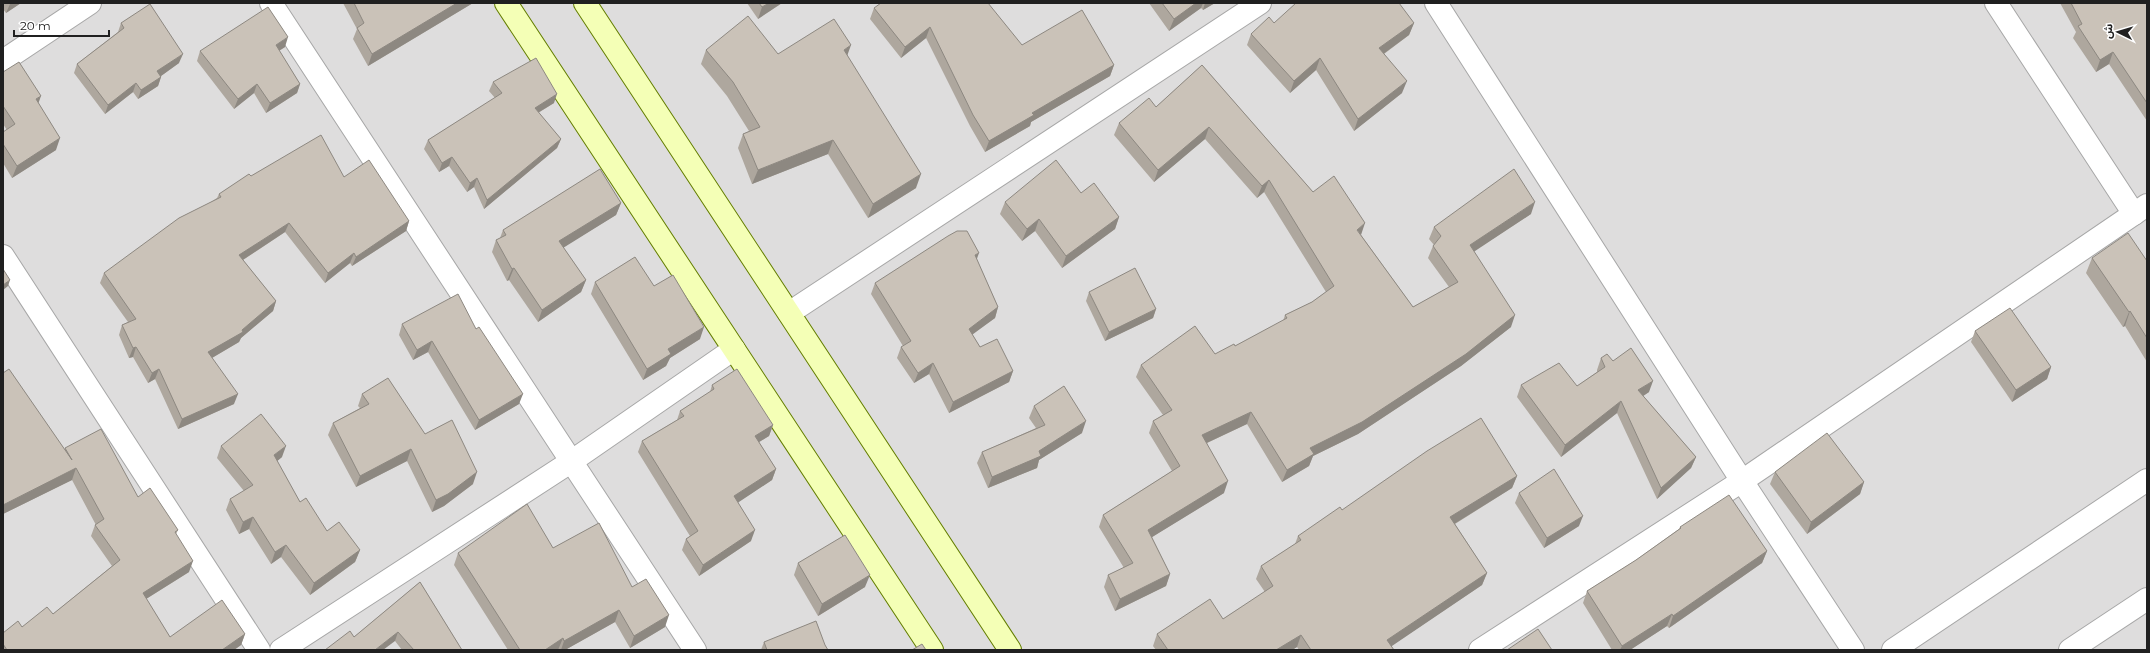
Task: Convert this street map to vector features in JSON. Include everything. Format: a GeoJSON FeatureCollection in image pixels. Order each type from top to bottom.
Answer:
{"type":"FeatureCollection","features":[{"type":"Feature","properties":{"kind":"main road"},"geometry":{"type":"LineString","coordinates":[[506,3],[932,650]]}},
{"type":"Feature","properties":{"kind":"main road"},"geometry":{"type":"LineString","coordinates":[[585,3],[1010,650]]}},
{"type":"Feature","properties":{"kind":"street"},"geometry":{"type":"LineString","coordinates":[[3,61],[90,3]]}},
{"type":"Feature","properties":{"kind":"street"},"geometry":{"type":"LineString","coordinates":[[271,3],[695,650]]}},
{"type":"Feature","properties":{"kind":"street"},"geometry":{"type":"LineString","coordinates":[[789,313],[1260,3]]}},
{"type":"Feature","properties":{"kind":"street"},"geometry":{"type":"LineString","coordinates":[[1436,3],[1742,481],[1853,650]]}},
{"type":"Feature","properties":{"kind":"street"},"geometry":{"type":"LineString","coordinates":[[1480,650],[1742,481],[2140,210],[1996,3]]}},
{"type":"Feature","properties":{"kind":"street"},"geometry":{"type":"LineString","coordinates":[[3,256],[260,650]]}},
{"type":"Feature","properties":{"kind":"street"},"geometry":{"type":"LineString","coordinates":[[281,650],[572,461],[734,349]]}},
{"type":"Feature","properties":{"kind":"street"},"geometry":{"type":"LineString","coordinates":[[1893,650],[2147,480]]}},
{"type":"Feature","properties":{"kind":"street"},"geometry":{"type":"LineString","coordinates":[[2070,650],[2147,598]]}},
{"type":"Feature","properties":{"kind":"shaded area"},"geometry":{"type":"Polygon","coordinates":[[[3,3],[2147,3],[2147,650],[3,650],[3,3]]]}},
{"type":"Feature","properties":{"kind":"building"},"geometry":{"type":"Polygon","coordinates":[[[354,3],[457,3],[372,54],[357,28],[364,23],[354,3]]]}},
{"type":"Feature","properties":{"kind":"building"},"geometry":{"type":"Polygon","coordinates":[[[759,3],[769,3],[762,7],[759,3]]]}},
{"type":"Feature","properties":{"kind":"building"},"geometry":{"type":"Polygon","coordinates":[[[881,3],[988,3],[1022,45],[1082,10],[1114,65],[1032,113],[1034,115],[989,141],[973,115],[930,27],[905,47],[874,8],[881,3]]]}},
{"type":"Feature","properties":{"kind":"building"},"geometry":{"type":"Polygon","coordinates":[[[1162,3],[1196,3],[1174,19],[1162,3]]]}},
{"type":"Feature","properties":{"kind":"building"},"geometry":{"type":"Polygon","coordinates":[[[1296,3],[1399,3],[1414,23],[1379,48],[1407,81],[1358,119],[1320,58],[1294,81],[1251,34],[1269,17],[1274,23],[1296,3]]]}},
{"type":"Feature","properties":{"kind":"building"},"geometry":{"type":"Polygon","coordinates":[[[2071,3],[2147,3],[2147,103],[2113,52],[2100,60],[2078,26],[2082,24],[2071,3]]]}},
{"type":"Feature","properties":{"kind":"building"},"geometry":{"type":"Polygon","coordinates":[[[150,4],[183,54],[157,71],[161,77],[141,90],[136,83],[108,105],[77,64],[124,28],[121,23],[150,4]]]}},
{"type":"Feature","properties":{"kind":"building"},"geometry":{"type":"Polygon","coordinates":[[[268,7],[288,37],[276,45],[300,84],[270,103],[257,84],[238,99],[200,51],[268,7]]]}},
{"type":"Feature","properties":{"kind":"building"},"geometry":{"type":"Polygon","coordinates":[[[748,16],[778,54],[834,19],[851,45],[844,50],[921,174],[873,204],[833,140],[758,170],[743,134],[760,127],[733,82],[706,50],[748,16]]]}},
{"type":"Feature","properties":{"kind":"building"},"geometry":{"type":"Polygon","coordinates":[[[536,58],[557,94],[535,108],[561,139],[487,200],[477,178],[470,183],[452,157],[442,163],[428,140],[502,93],[493,82],[536,58]]]}},
{"type":"Feature","properties":{"kind":"building"},"geometry":{"type":"Polygon","coordinates":[[[19,62],[41,96],[36,99],[60,138],[17,166],[3,144],[3,132],[15,124],[3,106],[3,72],[19,62]]]}},
{"type":"Feature","properties":{"kind":"building"},"geometry":{"type":"Polygon","coordinates":[[[1202,65],[1313,192],[1334,176],[1365,223],[1357,230],[1413,307],[1458,282],[1433,246],[1441,236],[1434,227],[1514,169],[1535,202],[1470,245],[1515,315],[1466,354],[1362,422],[1310,448],[1314,454],[1287,470],[1251,412],[1202,435],[1228,481],[1148,530],[1170,574],[1120,599],[1108,575],[1133,563],[1103,515],[1180,466],[1153,421],[1172,410],[1141,365],[1195,326],[1215,354],[1234,344],[1235,346],[1287,318],[1285,315],[1312,302],[1334,286],[1269,180],[1262,186],[1209,127],[1158,170],[1119,123],[1149,98],[1156,107],[1202,65]]]}},
{"type":"Feature","properties":{"kind":"building"},"geometry":{"type":"Polygon","coordinates":[[[321,135],[344,177],[369,160],[409,221],[356,257],[354,253],[328,273],[289,223],[239,255],[276,301],[242,330],[243,332],[208,352],[238,394],[182,419],[159,369],[152,373],[136,347],[133,348],[122,325],[136,319],[104,273],[179,218],[221,197],[219,194],[249,174],[251,176],[321,135]]]}},
{"type":"Feature","properties":{"kind":"building"},"geometry":{"type":"Polygon","coordinates":[[[1056,160],[1081,193],[1094,183],[1119,217],[1066,256],[1039,219],[1027,229],[1005,202],[1056,160]]]}},
{"type":"Feature","properties":{"kind":"building"},"geometry":{"type":"Polygon","coordinates":[[[600,169],[621,203],[559,241],[586,280],[542,310],[514,268],[512,269],[496,240],[506,235],[503,230],[600,169]]]}},
{"type":"Feature","properties":{"kind":"building"},"geometry":{"type":"Polygon","coordinates":[[[957,231],[967,231],[979,253],[975,255],[998,307],[969,329],[980,347],[997,339],[1013,371],[953,402],[933,363],[918,373],[901,347],[911,341],[875,283],[957,231]]]}},
{"type":"Feature","properties":{"kind":"building"},"geometry":{"type":"Polygon","coordinates":[[[2128,233],[2147,261],[2147,338],[2130,311],[2129,312],[2092,258],[2128,233]]]}},
{"type":"Feature","properties":{"kind":"building"},"geometry":{"type":"Polygon","coordinates":[[[635,257],[654,286],[673,275],[704,327],[668,349],[671,354],[647,369],[595,282],[635,257]]]}},
{"type":"Feature","properties":{"kind":"building"},"geometry":{"type":"Polygon","coordinates":[[[1135,268],[1156,309],[1109,332],[1089,292],[1135,268]]]}},
{"type":"Feature","properties":{"kind":"building"},"geometry":{"type":"Polygon","coordinates":[[[3,269],[10,280],[3,285],[3,269]]]}},
{"type":"Feature","properties":{"kind":"building"},"geometry":{"type":"Polygon","coordinates":[[[458,294],[476,329],[479,327],[523,394],[479,420],[432,341],[417,350],[402,324],[458,294]]]}},
{"type":"Feature","properties":{"kind":"building"},"geometry":{"type":"Polygon","coordinates":[[[2010,308],[2051,367],[2016,390],[1975,331],[2010,308]]]}},
{"type":"Feature","properties":{"kind":"building"},"geometry":{"type":"Polygon","coordinates":[[[1631,348],[1653,381],[1638,390],[1696,457],[1661,488],[1621,401],[1565,445],[1521,385],[1559,363],[1577,386],[1605,367],[1601,358],[1607,354],[1613,361],[1631,348]]]}},
{"type":"Feature","properties":{"kind":"building"},"geometry":{"type":"Polygon","coordinates":[[[9,369],[72,460],[65,448],[101,429],[138,497],[150,488],[178,530],[175,532],[193,561],[143,593],[170,637],[222,600],[245,634],[222,650],[7,650],[3,644],[3,633],[18,621],[22,627],[47,607],[53,614],[120,560],[95,525],[104,519],[76,468],[3,505],[3,373],[9,369]]]}},
{"type":"Feature","properties":{"kind":"building"},"geometry":{"type":"Polygon","coordinates":[[[737,369],[773,425],[755,436],[776,469],[734,496],[755,530],[703,565],[686,539],[698,531],[642,441],[684,416],[680,411],[714,389],[712,385],[737,369]]]}},
{"type":"Feature","properties":{"kind":"building"},"geometry":{"type":"Polygon","coordinates":[[[388,378],[425,434],[452,420],[477,472],[448,494],[436,500],[411,449],[360,476],[333,423],[369,404],[362,394],[388,378]]]}},
{"type":"Feature","properties":{"kind":"building"},"geometry":{"type":"Polygon","coordinates":[[[1064,386],[1086,421],[1039,451],[1041,456],[992,477],[982,452],[1045,425],[1034,406],[1064,386]]]}},
{"type":"Feature","properties":{"kind":"building"},"geometry":{"type":"Polygon","coordinates":[[[261,414],[286,446],[274,455],[300,502],[306,498],[327,531],[339,522],[360,550],[314,583],[286,545],[275,552],[253,517],[243,522],[230,499],[253,485],[221,446],[261,414]]]}},
{"type":"Feature","properties":{"kind":"building"},"geometry":{"type":"Polygon","coordinates":[[[1481,418],[1517,476],[1450,517],[1487,573],[1387,640],[1394,650],[1311,650],[1301,635],[1276,650],[1168,650],[1157,634],[1210,599],[1223,619],[1273,586],[1261,566],[1301,540],[1298,536],[1340,507],[1342,510],[1427,451],[1481,418]]]}},
{"type":"Feature","properties":{"kind":"building"},"geometry":{"type":"Polygon","coordinates":[[[1827,433],[1864,482],[1811,522],[1775,472],[1827,433]]]}},
{"type":"Feature","properties":{"kind":"building"},"geometry":{"type":"Polygon","coordinates":[[[1554,469],[1583,516],[1547,538],[1519,493],[1554,469]]]}},
{"type":"Feature","properties":{"kind":"building"},"geometry":{"type":"Polygon","coordinates":[[[1729,495],[1767,551],[1673,616],[1672,614],[1622,646],[1587,591],[1636,560],[1681,528],[1680,527],[1729,495]]]}},
{"type":"Feature","properties":{"kind":"building"},"geometry":{"type":"Polygon","coordinates":[[[527,504],[553,548],[599,523],[632,587],[646,579],[669,615],[634,636],[619,610],[564,641],[563,638],[545,650],[520,650],[458,553],[527,504]]]}},
{"type":"Feature","properties":{"kind":"building"},"geometry":{"type":"Polygon","coordinates":[[[845,535],[870,575],[822,604],[798,563],[845,535]]]}},
{"type":"Feature","properties":{"kind":"building"},"geometry":{"type":"Polygon","coordinates":[[[420,582],[462,650],[414,650],[398,632],[375,650],[325,650],[350,631],[354,637],[420,582]]]}},
{"type":"Feature","properties":{"kind":"building"},"geometry":{"type":"Polygon","coordinates":[[[816,621],[828,650],[767,650],[764,642],[816,621]]]}},
{"type":"Feature","properties":{"kind":"building"},"geometry":{"type":"Polygon","coordinates":[[[1538,629],[1552,650],[1507,650],[1538,629]]]}},
{"type":"Feature","properties":{"kind":"building"},"geometry":{"type":"Polygon","coordinates":[[[922,644],[926,650],[912,650],[922,644]]]}}]}
